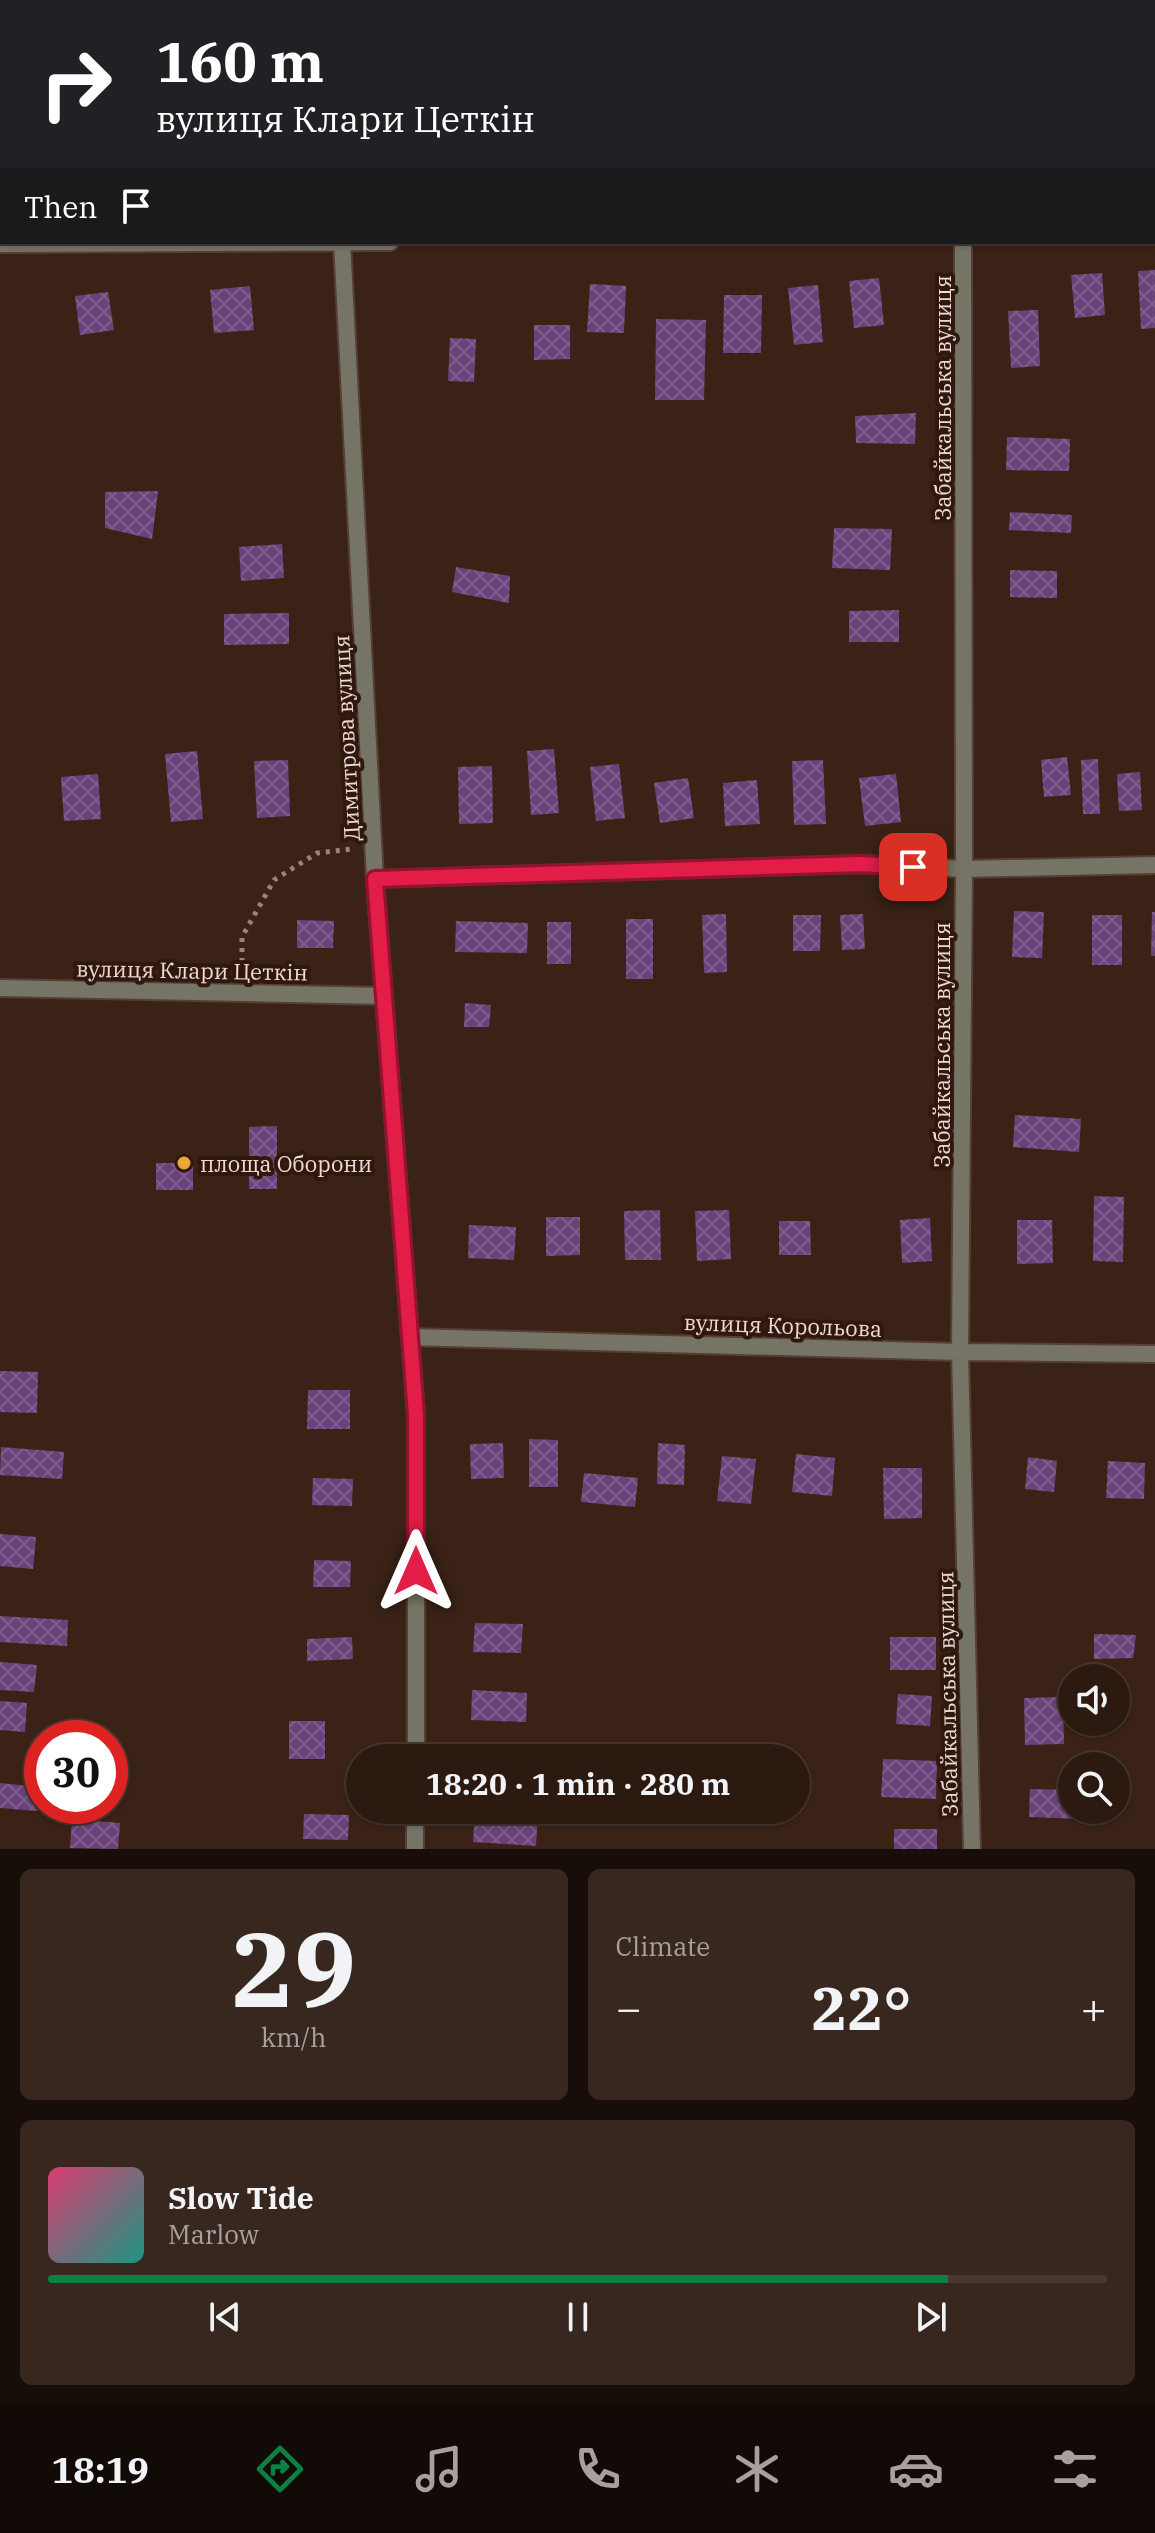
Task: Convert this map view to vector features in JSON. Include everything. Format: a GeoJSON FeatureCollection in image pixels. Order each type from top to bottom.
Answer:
{"type":"FeatureCollection","features":[{"type":"Feature","properties":{"kind":"street","name":"Димитрова вулиця"},"geometry":{"type":"LineString","coordinates":[[342,244],[375,879],[416,1415],[416,1744]]}},
{"type":"Feature","properties":{"kind":"street","name":"Забайкальська вулиця"},"geometry":{"type":"LineString","coordinates":[[963,244],[964,869],[960,1352],[972,1849]]}},
{"type":"Feature","properties":{"kind":"street"},"geometry":{"type":"LineString","coordinates":[[375,879],[861,864],[964,869],[1155,865]]}},
{"type":"Feature","properties":{"kind":"street","name":"вулиця Клари Цеткін"},"geometry":{"type":"LineString","coordinates":[[0,988],[384,996]]}},
{"type":"Feature","properties":{"kind":"street","name":"вулиця Корольова"},"geometry":{"type":"LineString","coordinates":[[410,1337],[960,1352],[1155,1354]]}},
{"type":"Feature","properties":{"kind":"street"},"geometry":{"type":"LineString","coordinates":[[415,1824],[415,1849]]}},
{"type":"Feature","properties":{"kind":"path"},"geometry":{"type":"LineString","coordinates":[[242,993],[242,937],[274,880],[317,853],[373,846]]}},
{"type":"Feature","properties":{"kind":"building"},"geometry":{"type":"Polygon","coordinates":[[[1155,270],[1155,328],[1141,329],[1138,271],[1155,270]]]}},
{"type":"Feature","properties":{"kind":"building"},"geometry":{"type":"Polygon","coordinates":[[[1102,273],[1105,315],[1075,318],[1071,275],[1102,273]]]}},
{"type":"Feature","properties":{"kind":"building"},"geometry":{"type":"Polygon","coordinates":[[[879,278],[884,325],[854,328],[849,281],[879,278]]]}},
{"type":"Feature","properties":{"kind":"building"},"geometry":{"type":"Polygon","coordinates":[[[590,284],[626,286],[624,333],[587,332],[590,284]]]}},
{"type":"Feature","properties":{"kind":"building"},"geometry":{"type":"Polygon","coordinates":[[[818,285],[823,342],[794,345],[788,288],[818,285]]]}},
{"type":"Feature","properties":{"kind":"building"},"geometry":{"type":"Polygon","coordinates":[[[250,286],[254,330],[214,333],[210,290],[250,286]]]}},
{"type":"Feature","properties":{"kind":"building"},"geometry":{"type":"Polygon","coordinates":[[[108,292],[114,330],[80,335],[75,296],[108,292]]]}},
{"type":"Feature","properties":{"kind":"building"},"geometry":{"type":"Polygon","coordinates":[[[724,295],[762,295],[761,353],[723,353],[724,295]]]}},
{"type":"Feature","properties":{"kind":"building"},"geometry":{"type":"Polygon","coordinates":[[[1038,310],[1040,366],[1011,368],[1008,311],[1038,310]]]}},
{"type":"Feature","properties":{"kind":"building"},"geometry":{"type":"Polygon","coordinates":[[[656,319],[706,320],[704,400],[655,400],[656,319]]]}},
{"type":"Feature","properties":{"kind":"building"},"geometry":{"type":"Polygon","coordinates":[[[534,325],[570,325],[570,359],[534,360],[534,325]]]}},
{"type":"Feature","properties":{"kind":"building"},"geometry":{"type":"Polygon","coordinates":[[[450,338],[476,339],[474,382],[448,381],[450,338]]]}},
{"type":"Feature","properties":{"kind":"building"},"geometry":{"type":"Polygon","coordinates":[[[916,413],[915,444],[856,443],[855,416],[916,413]]]}},
{"type":"Feature","properties":{"kind":"building"},"geometry":{"type":"Polygon","coordinates":[[[1007,437],[1070,439],[1069,471],[1006,470],[1007,437]]]}},
{"type":"Feature","properties":{"kind":"building"},"geometry":{"type":"Polygon","coordinates":[[[158,491],[152,539],[105,528],[105,492],[158,491]]]}},
{"type":"Feature","properties":{"kind":"building"},"geometry":{"type":"Polygon","coordinates":[[[1010,512],[1072,515],[1071,533],[1009,530],[1010,512]]]}},
{"type":"Feature","properties":{"kind":"building"},"geometry":{"type":"Polygon","coordinates":[[[834,528],[892,529],[890,570],[832,568],[834,528]]]}},
{"type":"Feature","properties":{"kind":"building"},"geometry":{"type":"Polygon","coordinates":[[[282,544],[284,578],[241,581],[239,547],[282,544]]]}},
{"type":"Feature","properties":{"kind":"building"},"geometry":{"type":"Polygon","coordinates":[[[456,567],[510,576],[509,603],[452,592],[456,567]]]}},
{"type":"Feature","properties":{"kind":"building"},"geometry":{"type":"Polygon","coordinates":[[[1010,570],[1057,571],[1057,598],[1010,597],[1010,570]]]}},
{"type":"Feature","properties":{"kind":"building"},"geometry":{"type":"Polygon","coordinates":[[[899,610],[899,642],[849,642],[849,611],[899,610]]]}},
{"type":"Feature","properties":{"kind":"building"},"geometry":{"type":"Polygon","coordinates":[[[289,613],[289,644],[224,645],[224,614],[289,613]]]}},
{"type":"Feature","properties":{"kind":"building"},"geometry":{"type":"Polygon","coordinates":[[[554,749],[559,813],[531,815],[527,751],[554,749]]]}},
{"type":"Feature","properties":{"kind":"building"},"geometry":{"type":"Polygon","coordinates":[[[197,751],[203,819],[171,822],[165,754],[197,751]]]}},
{"type":"Feature","properties":{"kind":"building"},"geometry":{"type":"Polygon","coordinates":[[[1067,757],[1071,795],[1044,797],[1041,760],[1067,757]]]}},
{"type":"Feature","properties":{"kind":"building"},"geometry":{"type":"Polygon","coordinates":[[[1098,759],[1100,814],[1083,814],[1081,760],[1098,759]]]}},
{"type":"Feature","properties":{"kind":"building"},"geometry":{"type":"Polygon","coordinates":[[[288,760],[290,816],[257,818],[254,761],[288,760]]]}},
{"type":"Feature","properties":{"kind":"building"},"geometry":{"type":"Polygon","coordinates":[[[823,760],[826,824],[794,825],[792,761],[823,760]]]}},
{"type":"Feature","properties":{"kind":"building"},"geometry":{"type":"Polygon","coordinates":[[[619,764],[625,818],[596,821],[590,767],[619,764]]]}},
{"type":"Feature","properties":{"kind":"building"},"geometry":{"type":"Polygon","coordinates":[[[492,766],[493,823],[459,824],[458,767],[492,766]]]}},
{"type":"Feature","properties":{"kind":"building"},"geometry":{"type":"Polygon","coordinates":[[[1140,772],[1142,810],[1119,811],[1117,774],[1140,772]]]}},
{"type":"Feature","properties":{"kind":"building"},"geometry":{"type":"Polygon","coordinates":[[[98,774],[101,819],[64,821],[61,777],[98,774]]]}},
{"type":"Feature","properties":{"kind":"building"},"geometry":{"type":"Polygon","coordinates":[[[896,774],[901,822],[865,826],[859,778],[896,774]]]}},
{"type":"Feature","properties":{"kind":"building"},"geometry":{"type":"Polygon","coordinates":[[[688,778],[694,818],[660,823],[654,783],[688,778]]]}},
{"type":"Feature","properties":{"kind":"building"},"geometry":{"type":"Polygon","coordinates":[[[757,780],[760,824],[725,826],[723,783],[757,780]]]}},
{"type":"Feature","properties":{"kind":"building"},"geometry":{"type":"Polygon","coordinates":[[[1014,911],[1044,912],[1042,958],[1012,957],[1014,911]]]}},
{"type":"Feature","properties":{"kind":"building"},"geometry":{"type":"Polygon","coordinates":[[[1152,912],[1155,912],[1155,956],[1151,956],[1152,912]]]}},
{"type":"Feature","properties":{"kind":"building"},"geometry":{"type":"Polygon","coordinates":[[[726,914],[727,972],[704,973],[702,915],[726,914]]]}},
{"type":"Feature","properties":{"kind":"building"},"geometry":{"type":"Polygon","coordinates":[[[863,914],[865,949],[842,950],[840,915],[863,914]]]}},
{"type":"Feature","properties":{"kind":"building"},"geometry":{"type":"Polygon","coordinates":[[[793,915],[821,915],[820,951],[793,951],[793,915]]]}},
{"type":"Feature","properties":{"kind":"building"},"geometry":{"type":"Polygon","coordinates":[[[1092,915],[1122,915],[1122,965],[1092,965],[1092,915]]]}},
{"type":"Feature","properties":{"kind":"building"},"geometry":{"type":"Polygon","coordinates":[[[626,919],[653,919],[653,979],[626,979],[626,919]]]}},
{"type":"Feature","properties":{"kind":"building"},"geometry":{"type":"Polygon","coordinates":[[[297,920],[334,921],[333,948],[297,948],[297,920]]]}},
{"type":"Feature","properties":{"kind":"building"},"geometry":{"type":"Polygon","coordinates":[[[456,921],[528,923],[527,953],[455,952],[456,921]]]}},
{"type":"Feature","properties":{"kind":"building"},"geometry":{"type":"Polygon","coordinates":[[[547,922],[571,922],[571,964],[547,964],[547,922]]]}},
{"type":"Feature","properties":{"kind":"building"},"geometry":{"type":"Polygon","coordinates":[[[465,1003],[491,1005],[489,1027],[464,1027],[465,1003]]]}},
{"type":"Feature","properties":{"kind":"building"},"geometry":{"type":"Polygon","coordinates":[[[1015,1115],[1081,1119],[1079,1152],[1013,1147],[1015,1115]]]}},
{"type":"Feature","properties":{"kind":"building"},"geometry":{"type":"Polygon","coordinates":[[[277,1126],[277,1189],[249,1189],[249,1127],[277,1126]]]}},
{"type":"Feature","properties":{"kind":"building"},"geometry":{"type":"Polygon","coordinates":[[[156,1163],[193,1163],[193,1190],[156,1190],[156,1163]]]}},
{"type":"Feature","properties":{"kind":"building"},"geometry":{"type":"Polygon","coordinates":[[[1094,1196],[1124,1197],[1123,1262],[1093,1261],[1094,1196]]]}},
{"type":"Feature","properties":{"kind":"building"},"geometry":{"type":"Polygon","coordinates":[[[660,1210],[661,1260],[625,1260],[624,1211],[660,1210]]]}},
{"type":"Feature","properties":{"kind":"building"},"geometry":{"type":"Polygon","coordinates":[[[729,1210],[731,1259],[697,1261],[695,1211],[729,1210]]]}},
{"type":"Feature","properties":{"kind":"building"},"geometry":{"type":"Polygon","coordinates":[[[546,1217],[580,1217],[580,1255],[546,1256],[546,1217]]]}},
{"type":"Feature","properties":{"kind":"building"},"geometry":{"type":"Polygon","coordinates":[[[930,1218],[932,1261],[902,1263],[900,1220],[930,1218]]]}},
{"type":"Feature","properties":{"kind":"building"},"geometry":{"type":"Polygon","coordinates":[[[1017,1220],[1052,1220],[1053,1263],[1017,1264],[1017,1220]]]}},
{"type":"Feature","properties":{"kind":"building"},"geometry":{"type":"Polygon","coordinates":[[[779,1221],[810,1221],[811,1255],[779,1255],[779,1221]]]}},
{"type":"Feature","properties":{"kind":"building"},"geometry":{"type":"Polygon","coordinates":[[[469,1225],[516,1227],[514,1260],[468,1258],[469,1225]]]}},
{"type":"Feature","properties":{"kind":"building"},"geometry":{"type":"Polygon","coordinates":[[[0,1371],[38,1372],[37,1413],[0,1412],[0,1371]]]}},
{"type":"Feature","properties":{"kind":"building"},"geometry":{"type":"Polygon","coordinates":[[[308,1390],[350,1390],[350,1429],[307,1429],[308,1390]]]}},
{"type":"Feature","properties":{"kind":"building"},"geometry":{"type":"Polygon","coordinates":[[[529,1439],[558,1440],[558,1487],[529,1487],[529,1439]]]}},
{"type":"Feature","properties":{"kind":"building"},"geometry":{"type":"Polygon","coordinates":[[[503,1443],[504,1478],[471,1479],[470,1444],[503,1443]]]}},
{"type":"Feature","properties":{"kind":"building"},"geometry":{"type":"Polygon","coordinates":[[[658,1443],[685,1445],[684,1485],[657,1484],[658,1443]]]}},
{"type":"Feature","properties":{"kind":"building"},"geometry":{"type":"Polygon","coordinates":[[[1,1447],[64,1452],[62,1479],[0,1475],[1,1447]]]}},
{"type":"Feature","properties":{"kind":"building"},"geometry":{"type":"Polygon","coordinates":[[[796,1454],[835,1458],[832,1496],[792,1492],[796,1454]]]}},
{"type":"Feature","properties":{"kind":"building"},"geometry":{"type":"Polygon","coordinates":[[[722,1456],[756,1459],[751,1504],[717,1501],[722,1456]]]}},
{"type":"Feature","properties":{"kind":"building"},"geometry":{"type":"Polygon","coordinates":[[[1028,1457],[1057,1461],[1054,1492],[1025,1489],[1028,1457]]]}},
{"type":"Feature","properties":{"kind":"building"},"geometry":{"type":"Polygon","coordinates":[[[1108,1461],[1145,1463],[1144,1499],[1106,1498],[1108,1461]]]}},
{"type":"Feature","properties":{"kind":"building"},"geometry":{"type":"Polygon","coordinates":[[[883,1468],[922,1468],[922,1518],[884,1519],[883,1468]]]}},
{"type":"Feature","properties":{"kind":"building"},"geometry":{"type":"Polygon","coordinates":[[[584,1473],[638,1478],[635,1507],[581,1502],[584,1473]]]}},
{"type":"Feature","properties":{"kind":"building"},"geometry":{"type":"Polygon","coordinates":[[[313,1478],[353,1479],[352,1506],[312,1505],[313,1478]]]}},
{"type":"Feature","properties":{"kind":"building"},"geometry":{"type":"Polygon","coordinates":[[[0,1534],[36,1537],[33,1569],[0,1566],[0,1534]]]}},
{"type":"Feature","properties":{"kind":"building"},"geometry":{"type":"Polygon","coordinates":[[[314,1560],[351,1561],[350,1587],[313,1587],[314,1560]]]}},
{"type":"Feature","properties":{"kind":"building"},"geometry":{"type":"Polygon","coordinates":[[[0,1616],[68,1620],[67,1646],[0,1642],[0,1616]]]}},
{"type":"Feature","properties":{"kind":"building"},"geometry":{"type":"Polygon","coordinates":[[[475,1623],[523,1624],[521,1653],[473,1652],[475,1623]]]}},
{"type":"Feature","properties":{"kind":"building"},"geometry":{"type":"Polygon","coordinates":[[[1094,1634],[1136,1635],[1133,1658],[1094,1659],[1094,1634]]]}},
{"type":"Feature","properties":{"kind":"building"},"geometry":{"type":"Polygon","coordinates":[[[352,1637],[353,1659],[307,1661],[307,1639],[352,1637]]]}},
{"type":"Feature","properties":{"kind":"building"},"geometry":{"type":"Polygon","coordinates":[[[890,1637],[936,1637],[936,1670],[890,1670],[890,1637]]]}},
{"type":"Feature","properties":{"kind":"building"},"geometry":{"type":"Polygon","coordinates":[[[0,1662],[37,1665],[34,1692],[0,1690],[0,1662]]]}},
{"type":"Feature","properties":{"kind":"building"},"geometry":{"type":"Polygon","coordinates":[[[472,1690],[527,1693],[526,1722],[471,1720],[472,1690]]]}},
{"type":"Feature","properties":{"kind":"building"},"geometry":{"type":"Polygon","coordinates":[[[898,1694],[932,1696],[930,1726],[896,1724],[898,1694]]]}},
{"type":"Feature","properties":{"kind":"building"},"geometry":{"type":"Polygon","coordinates":[[[1058,1697],[1058,1736],[1064,1736],[1064,1744],[1025,1745],[1024,1698],[1058,1697]]]}},
{"type":"Feature","properties":{"kind":"building"},"geometry":{"type":"Polygon","coordinates":[[[0,1701],[27,1703],[24,1732],[0,1730],[0,1701]]]}},
{"type":"Feature","properties":{"kind":"building"},"geometry":{"type":"Polygon","coordinates":[[[289,1721],[325,1721],[325,1759],[289,1759],[289,1721]]]}},
{"type":"Feature","properties":{"kind":"building"},"geometry":{"type":"Polygon","coordinates":[[[883,1759],[937,1761],[936,1799],[881,1797],[883,1759]]]}},
{"type":"Feature","properties":{"kind":"building"},"geometry":{"type":"Polygon","coordinates":[[[0,1783],[24,1785],[24,1810],[0,1808],[0,1783]]]}},
{"type":"Feature","properties":{"kind":"building"},"geometry":{"type":"Polygon","coordinates":[[[1030,1789],[1058,1790],[1058,1818],[1029,1817],[1030,1789]]]}},
{"type":"Feature","properties":{"kind":"building"},"geometry":{"type":"Polygon","coordinates":[[[304,1814],[346,1815],[348,1840],[303,1839],[304,1814]]]}},
{"type":"Feature","properties":{"kind":"building"},"geometry":{"type":"Polygon","coordinates":[[[72,1824],[120,1824],[118,1849],[70,1848],[72,1824]]]}},
{"type":"Feature","properties":{"kind":"building"},"geometry":{"type":"Polygon","coordinates":[[[474,1824],[537,1824],[536,1846],[473,1842],[474,1824]]]}},
{"type":"Feature","properties":{"kind":"building"},"geometry":{"type":"Polygon","coordinates":[[[894,1829],[937,1829],[937,1849],[894,1849],[894,1829]]]}},
{"type":"Feature","properties":{"kind":"place","name":"площа Оборони"},"geometry":{"type":"Point","coordinates":[184,1163]}},
{"type":"Feature","properties":{"kind":"route"},"geometry":{"type":"LineString","coordinates":[[416,1571],[416,1415],[375,879],[861,864],[913,867]]}}]}
